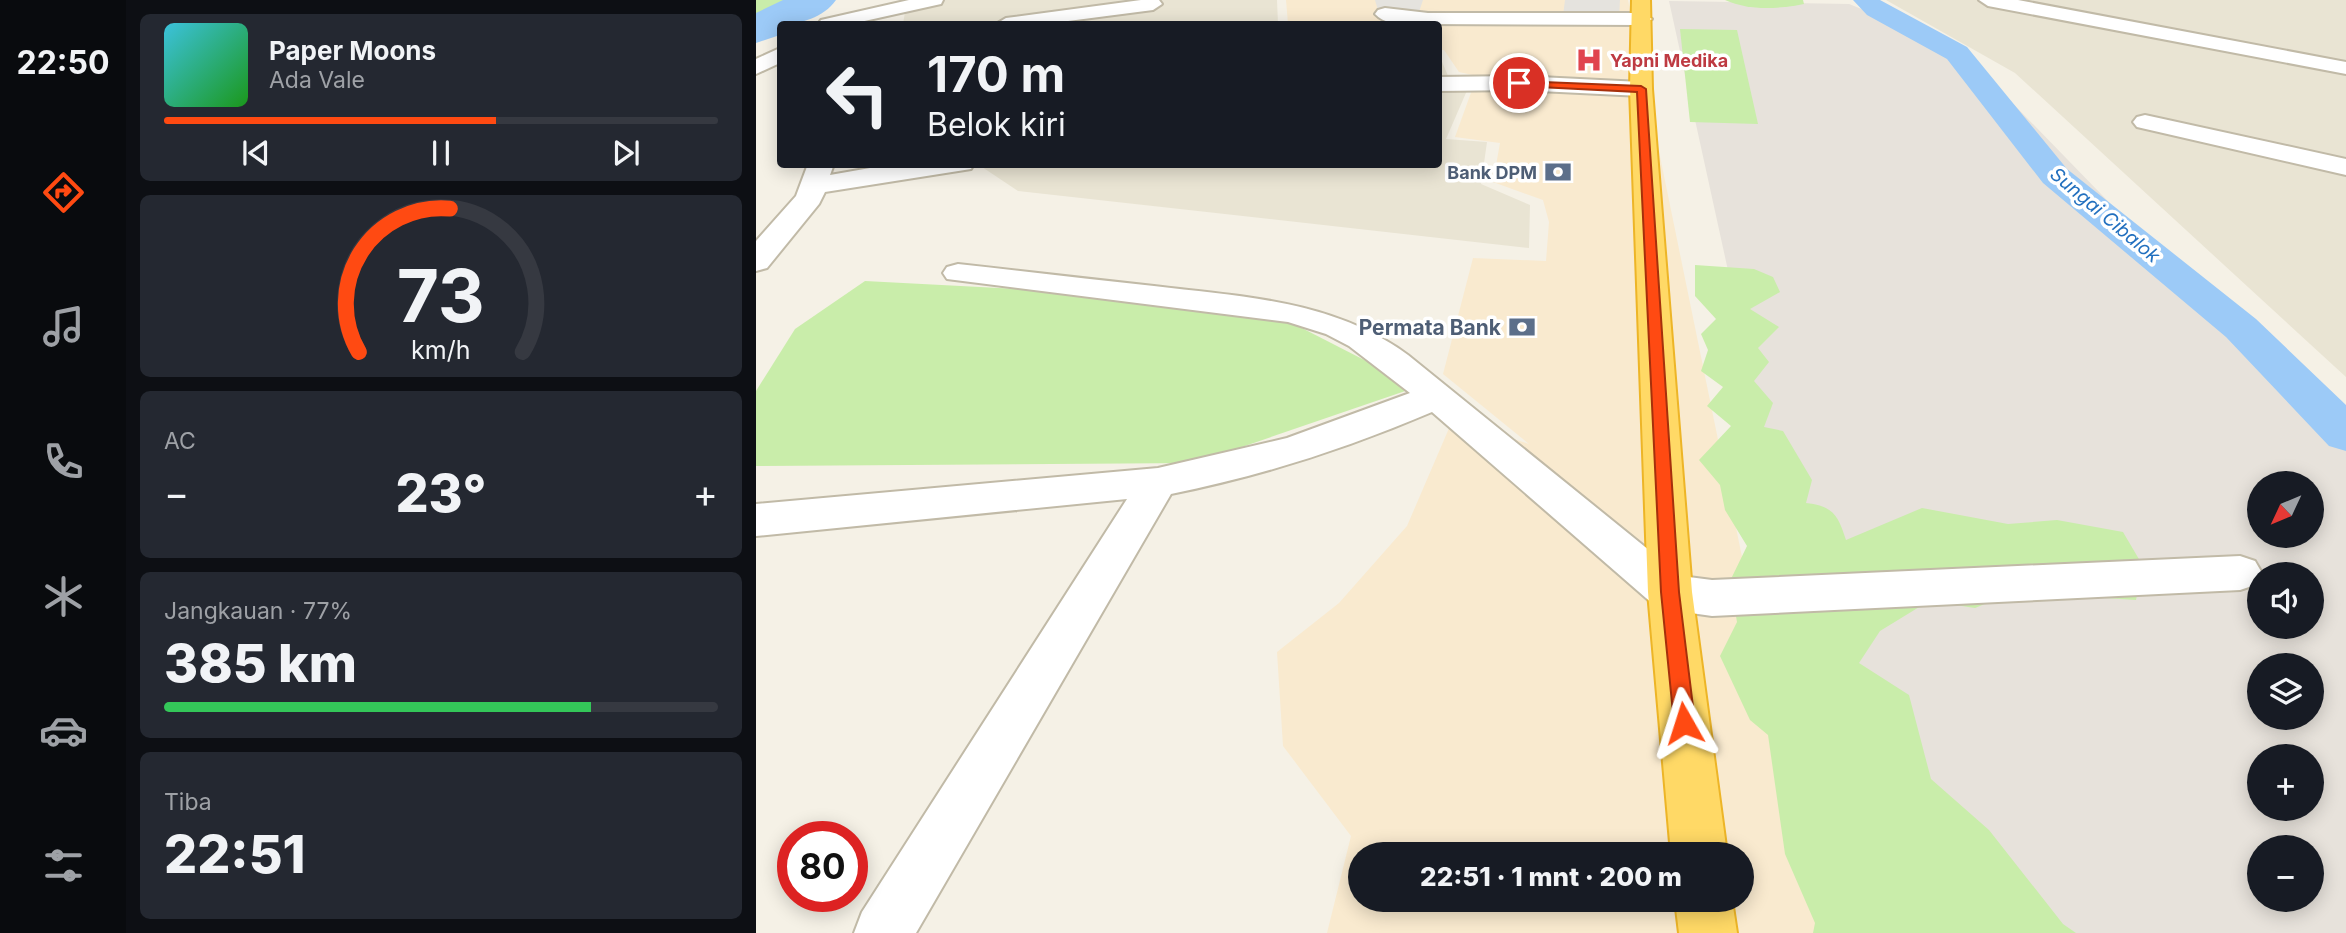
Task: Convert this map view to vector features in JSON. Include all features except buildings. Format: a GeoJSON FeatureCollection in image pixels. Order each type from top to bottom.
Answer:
{"type":"FeatureCollection","features":[{"type":"Feature","properties":{"kind":"highway"},"geometry":{"type":"LineString","coordinates":[[1641,9],[1641,89],[1670,592],[1698,842]]}},
{"type":"Feature","properties":{"kind":"highway"},"geometry":{"type":"LineString","coordinates":[[1705,912],[1708,933]]}},
{"type":"Feature","properties":{"kind":"street"},"geometry":{"type":"LineString","coordinates":[[833,21],[862,0]]}},
{"type":"Feature","properties":{"kind":"street"},"geometry":{"type":"LineString","coordinates":[[839,21],[934,0]]}},
{"type":"Feature","properties":{"kind":"street"},"geometry":{"type":"LineString","coordinates":[[1988,0],[2060,6],[2346,68]]}},
{"type":"Feature","properties":{"kind":"street"},"geometry":{"type":"LineString","coordinates":[[1026,21],[1155,2]]}},
{"type":"Feature","properties":{"kind":"street"},"geometry":{"type":"LineString","coordinates":[[1149,21],[1155,2]]}},
{"type":"Feature","properties":{"kind":"street"},"geometry":{"type":"LineString","coordinates":[[1385,14],[1428,19],[1588,9],[1641,9]]}},
{"type":"Feature","properties":{"kind":"street"},"geometry":{"type":"LineString","coordinates":[[1442,84],[1519,83],[1641,89]]}},
{"type":"Feature","properties":{"kind":"street"},"geometry":{"type":"LineString","coordinates":[[2145,122],[2346,167]]}},
{"type":"Feature","properties":{"kind":"street"},"geometry":{"type":"LineString","coordinates":[[761,249],[809,198],[817,175],[911,168]]}},
{"type":"Feature","properties":{"kind":"street"},"geometry":{"type":"LineString","coordinates":[[958,273],[1278,310],[1339,328],[1371,344],[1670,592],[1712,598],[2240,573]]}},
{"type":"Feature","properties":{"kind":"street"},"geometry":{"type":"LineString","coordinates":[[756,520],[1158,482],[1261,461],[1436,396]]}},
{"type":"Feature","properties":{"kind":"street"},"geometry":{"type":"LineString","coordinates":[[883,933],[1158,482]]}},
{"type":"Feature","properties":{"kind":"shaded area"},"geometry":{"type":"Polygon","coordinates":[[[907,0],[1277,0],[1278,21],[904,21],[907,0]]]}},
{"type":"Feature","properties":{"kind":"shaded area"},"geometry":{"type":"Polygon","coordinates":[[[1286,0],[1628,0],[1819,933],[1327,933],[1348,848],[1348,912],[1754,912],[1754,842],[1350,842],[1351,836],[1283,746],[1277,652],[1339,603],[1407,526],[1453,419],[1529,444],[1443,374],[1473,258],[1546,261],[1549,222],[1543,200],[1493,182],[1500,143],[1455,137],[1477,76],[1459,72],[1442,50],[1442,21],[1288,21],[1286,0]]]}},
{"type":"Feature","properties":{"kind":"shaded area"},"geometry":{"type":"Polygon","coordinates":[[[1375,0],[1423,0],[1419,12],[1379,14],[1375,0]]]}},
{"type":"Feature","properties":{"kind":"shaded area"},"geometry":{"type":"Polygon","coordinates":[[[1565,0],[1620,0],[1619,18],[1563,16],[1565,0]]]}},
{"type":"Feature","properties":{"kind":"shaded area"},"geometry":{"type":"Polygon","coordinates":[[[1886,0],[2346,0],[2346,377],[2015,73],[1886,0]]]}},
{"type":"Feature","properties":{"kind":"shaded area"},"geometry":{"type":"Polygon","coordinates":[[[1669,1],[1849,4],[1959,48],[2346,446],[2346,933],[1873,933],[1669,1]]]}},
{"type":"Feature","properties":{"kind":"shaded area"},"geometry":{"type":"Polygon","coordinates":[[[1442,62],[1449,78],[1472,79],[1446,139],[1487,142],[1481,184],[1530,205],[1529,248],[1018,191],[984,168],[1442,168],[1442,62]]]}},
{"type":"Feature","properties":{"kind":"green space"},"geometry":{"type":"Polygon","coordinates":[[[756,0],[815,0],[756,31],[756,0]]]}},
{"type":"Feature","properties":{"kind":"green space"},"geometry":{"type":"Polygon","coordinates":[[[1725,0],[1803,0],[1804,4],[1764,8],[1734,4],[1725,0]]]}},
{"type":"Feature","properties":{"kind":"green space"},"geometry":{"type":"Polygon","coordinates":[[[1680,29],[1737,30],[1758,124],[1690,122],[1680,29]]]}},
{"type":"Feature","properties":{"kind":"green space"},"geometry":{"type":"Polygon","coordinates":[[[1695,265],[1754,269],[1773,277],[1780,292],[1750,309],[1779,327],[1758,348],[1769,362],[1754,381],[1773,403],[1764,427],[1783,431],[1812,480],[1806,503],[1823,507],[1833,513],[1846,540],[1922,508],[2008,524],[2057,520],[2123,532],[2143,566],[2136,600],[2014,592],[1975,608],[1929,601],[1880,631],[1859,663],[1909,695],[1931,779],[1989,830],[2063,924],[2076,933],[1813,933],[1815,923],[1785,854],[1768,735],[1750,720],[1720,656],[1737,622],[1730,581],[1747,546],[1725,510],[1720,485],[1699,460],[1731,426],[1707,406],[1723,387],[1701,371],[1708,350],[1701,334],[1716,319],[1695,296],[1695,265]]]}},
{"type":"Feature","properties":{"kind":"green space"},"geometry":{"type":"Polygon","coordinates":[[[865,281],[1116,294],[1294,324],[1417,387],[1195,463],[756,466],[756,391],[795,329],[865,281]]]}},
{"type":"Feature","properties":{"kind":"waterway"},"geometry":{"type":"LineString","coordinates":[[756,30],[815,0]]}},
{"type":"Feature","properties":{"kind":"waterway","name":"Sungai Cibalok"},"geometry":{"type":"LineString","coordinates":[[1865,0],[1876,10],[1957,53],[2055,176],[2241,328],[2346,434]]}},
{"type":"Feature","properties":{"kind":"place","name":"Yapni Medika"},"geometry":{"type":"Point","coordinates":[1589,60]}},
{"type":"Feature","properties":{"kind":"place","name":"Bank DPM"},"geometry":{"type":"Point","coordinates":[1558,172]}},
{"type":"Feature","properties":{"kind":"place","name":"Permata Bank"},"geometry":{"type":"Point","coordinates":[1522,327]}},
{"type":"Feature","properties":{"kind":"route"},"geometry":{"type":"LineString","coordinates":[[1519,83],[1641,89],[1670,592],[1684,723]]}}]}
